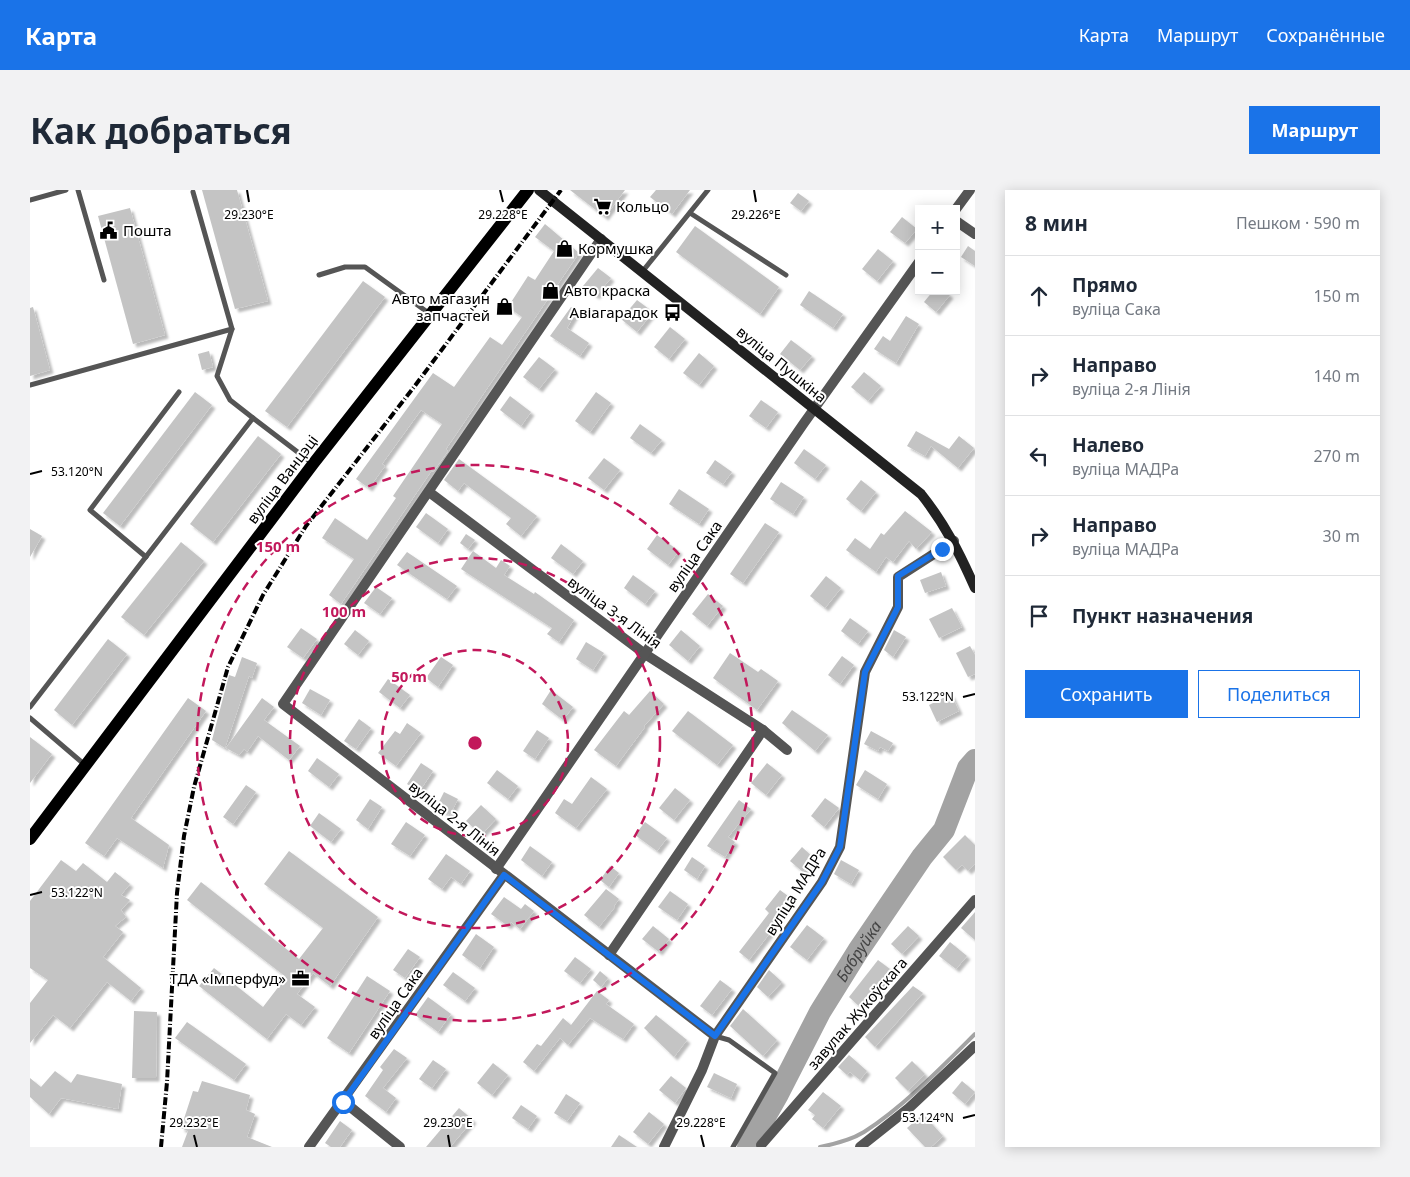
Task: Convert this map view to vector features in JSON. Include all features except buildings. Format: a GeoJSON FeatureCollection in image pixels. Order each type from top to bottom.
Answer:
{"type":"FeatureCollection","features":[{"type":"Feature","properties":{"kind":"main road","name":"вуліца Ванцэці"},"geometry":{"type":"LineString","coordinates":[[30,839],[313,464],[528,190]]}},
{"type":"Feature","properties":{"kind":"main road","name":"вуліца Пушкіна"},"geometry":{"type":"LineString","coordinates":[[539,190],[921,494],[940,518],[954,541],[975,588]]}},
{"type":"Feature","properties":{"kind":"street"},"geometry":{"type":"LineString","coordinates":[[959,205],[970,190]]}},
{"type":"Feature","properties":{"kind":"street"},"geometry":{"type":"LineString","coordinates":[[960,224],[975,234]]}},
{"type":"Feature","properties":{"kind":"street"},"geometry":{"type":"LineString","coordinates":[[429,492],[602,239]]}},
{"type":"Feature","properties":{"kind":"street","name":"вуліца Сака"},"geometry":{"type":"LineString","coordinates":[[309,1147],[343,1102],[500,872],[645,654],[814,409],[915,268]]}},
{"type":"Feature","properties":{"kind":"street","name":"вуліца 3-я Лінія"},"geometry":{"type":"LineString","coordinates":[[429,492],[645,654],[763,730],[787,750]]}},
{"type":"Feature","properties":{"kind":"street","name":"вуліца 2-я Лінія"},"geometry":{"type":"LineString","coordinates":[[429,492],[283,704],[715,1036]]}},
{"type":"Feature","properties":{"kind":"street","name":"вуліца МАДРа"},"geometry":{"type":"LineString","coordinates":[[664,1147],[702,1070],[715,1036],[822,882],[840,847],[865,672],[898,607],[898,576],[954,541]]}},
{"type":"Feature","properties":{"kind":"street"},"geometry":{"type":"LineString","coordinates":[[609,955],[763,730]]}},
{"type":"Feature","properties":{"kind":"street","name":"завулак Жукоўскага"},"geometry":{"type":"LineString","coordinates":[[761,1145],[975,900]]}},
{"type":"Feature","properties":{"kind":"street"},"geometry":{"type":"LineString","coordinates":[[860,1147],[909,1108],[975,1046]]}},
{"type":"Feature","properties":{"kind":"street"},"geometry":{"type":"LineString","coordinates":[[343,1102],[400,1147]]}},
{"type":"Feature","properties":{"kind":"lane"},"geometry":{"type":"LineString","coordinates":[[30,200],[66,190]]}},
{"type":"Feature","properties":{"kind":"lane"},"geometry":{"type":"LineString","coordinates":[[78,190],[104,280]]}},
{"type":"Feature","properties":{"kind":"lane"},"geometry":{"type":"LineString","coordinates":[[642,272],[708,190]]}},
{"type":"Feature","properties":{"kind":"lane"},"geometry":{"type":"LineString","coordinates":[[193,192],[232,329],[217,376],[230,400],[313,464]]}},
{"type":"Feature","properties":{"kind":"lane"},"geometry":{"type":"LineString","coordinates":[[690,213],[786,275]]}},
{"type":"Feature","properties":{"kind":"lane"},"geometry":{"type":"LineString","coordinates":[[318,275],[345,267],[365,267],[431,314]]}},
{"type":"Feature","properties":{"kind":"lane"},"geometry":{"type":"LineString","coordinates":[[30,385],[232,329]]}},
{"type":"Feature","properties":{"kind":"lane"},"geometry":{"type":"LineString","coordinates":[[146,557],[90,510],[179,392]]}},
{"type":"Feature","properties":{"kind":"lane"},"geometry":{"type":"LineString","coordinates":[[30,707],[253,418]]}},
{"type":"Feature","properties":{"kind":"lane"},"geometry":{"type":"LineString","coordinates":[[30,718],[86,765]]}},
{"type":"Feature","properties":{"kind":"lane"},"geometry":{"type":"LineString","coordinates":[[715,1036],[729,1040],[775,1073],[733,1147]]}},
{"type":"Feature","properties":{"kind":"waterway","name":"Бабруйка"},"geometry":{"type":"LineString","coordinates":[[748,1147],[778,1094],[820,1012],[858,951],[922,857],[944,830],[968,768],[975,760]]}},
{"type":"Feature","properties":{"kind":"waterway"},"geometry":{"type":"LineString","coordinates":[[820,1147],[854,1137],[879,1122],[922,1086],[975,1034]]}},
{"type":"Feature","properties":{"kind":"railway"},"geometry":{"type":"LineString","coordinates":[[161,1147],[167,1082],[177,893],[184,836],[194,787],[228,667],[263,595],[306,526],[414,387],[561,190]]}},
{"type":"Feature","properties":{"kind":"place","name":"Кольцо"},"geometry":{"type":"Point","coordinates":[602,206]}},
{"type":"Feature","properties":{"kind":"place","name":"Пошта"},"geometry":{"type":"Point","coordinates":[109,230]}},
{"type":"Feature","properties":{"kind":"place","name":"Кормушка"},"geometry":{"type":"Point","coordinates":[564,248]}},
{"type":"Feature","properties":{"kind":"place","name":"Авто краска"},"geometry":{"type":"Point","coordinates":[550,290]}},
{"type":"Feature","properties":{"kind":"place","name":"Авто магазин запчастей"},"geometry":{"type":"Point","coordinates":[504,307]}},
{"type":"Feature","properties":{"kind":"place","name":"Авіагарадок"},"geometry":{"type":"Point","coordinates":[672,312]}},
{"type":"Feature","properties":{"kind":"place","name":"ТДА «Імперфуд»"},"geometry":{"type":"Point","coordinates":[300,978]}},
{"type":"Feature","properties":{"kind":"route"},"geometry":{"type":"LineString","coordinates":[[343,1102],[504,875],[715,1036],[822,882],[840,847],[855,730],[865,672],[898,607],[898,576],[942,549]]}}]}
